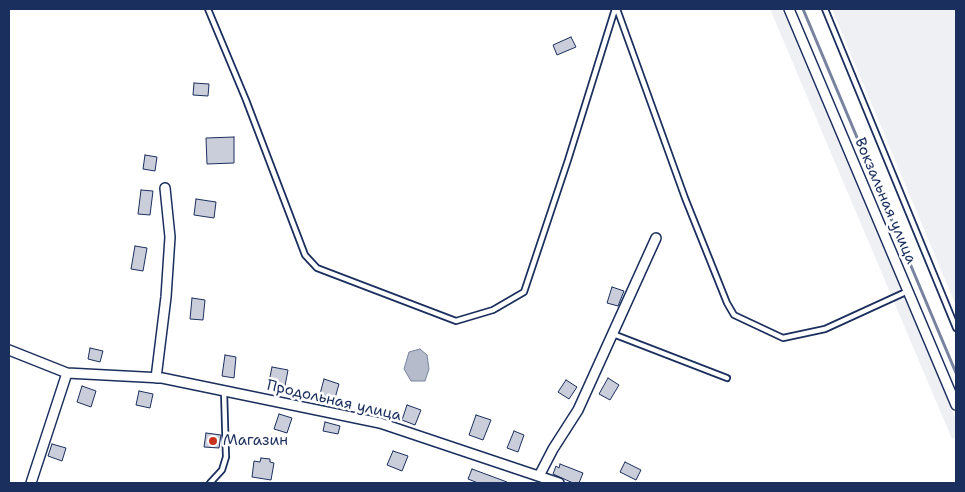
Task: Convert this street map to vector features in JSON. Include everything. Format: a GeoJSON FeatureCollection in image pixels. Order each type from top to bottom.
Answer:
{"type":"FeatureCollection","features":[{"type":"Feature","properties":{"kind":"street","name":"Вокзальная улица"},"geometry":{"type":"LineString","coordinates":[[789,9],[956,405]]}},
{"type":"Feature","properties":{"kind":"street"},"geometry":{"type":"LineString","coordinates":[[156,378],[166,297],[170,237],[165,188]]}},
{"type":"Feature","properties":{"kind":"street"},"geometry":{"type":"LineString","coordinates":[[539,476],[552,449],[578,410],[656,238]]}},
{"type":"Feature","properties":{"kind":"street","name":"Продольная улица"},"geometry":{"type":"LineString","coordinates":[[9,350],[67,373],[156,378],[380,422],[559,483]]}},
{"type":"Feature","properties":{"kind":"street"},"geometry":{"type":"LineString","coordinates":[[32,483],[67,373]]}},
{"type":"Feature","properties":{"kind":"lane"},"geometry":{"type":"LineString","coordinates":[[208,9],[246,100],[305,255],[317,268],[456,321],[493,310],[524,292],[616,9]]}},
{"type":"Feature","properties":{"kind":"lane"},"geometry":{"type":"LineString","coordinates":[[616,9],[685,198],[727,303],[734,315],[783,338],[826,329],[908,291]]}},
{"type":"Feature","properties":{"kind":"lane"},"geometry":{"type":"LineString","coordinates":[[826,9],[956,328]]}},
{"type":"Feature","properties":{"kind":"lane"},"geometry":{"type":"LineString","coordinates":[[613,334],[727,378]]}},
{"type":"Feature","properties":{"kind":"lane"},"geometry":{"type":"LineString","coordinates":[[210,483],[222,470],[226,457],[224,391]]}},
{"type":"Feature","properties":{"kind":"shaded area"},"geometry":{"type":"Polygon","coordinates":[[[770,9],[782,9],[956,420],[956,437],[952,439],[770,9]]]}},
{"type":"Feature","properties":{"kind":"shaded area"},"geometry":{"type":"Polygon","coordinates":[[[832,9],[956,9],[956,306],[832,9]]]}},
{"type":"Feature","properties":{"kind":"water"},"geometry":{"type":"Polygon","coordinates":[[[420,349],[427,355],[429,369],[425,381],[411,381],[404,369],[409,352],[420,349]]]}},
{"type":"Feature","properties":{"kind":"building"},"geometry":{"type":"Polygon","coordinates":[[[571,37],[576,47],[557,55],[553,45],[571,37]]]}},
{"type":"Feature","properties":{"kind":"building"},"geometry":{"type":"Polygon","coordinates":[[[194,83],[209,84],[208,96],[193,95],[194,83]]]}},
{"type":"Feature","properties":{"kind":"building"},"geometry":{"type":"Polygon","coordinates":[[[234,137],[234,163],[207,164],[206,138],[234,137]]]}},
{"type":"Feature","properties":{"kind":"building"},"geometry":{"type":"Polygon","coordinates":[[[145,155],[157,157],[155,171],[143,169],[145,155]]]}},
{"type":"Feature","properties":{"kind":"building"},"geometry":{"type":"Polygon","coordinates":[[[141,190],[153,191],[150,215],[138,214],[141,190]]]}},
{"type":"Feature","properties":{"kind":"building"},"geometry":{"type":"Polygon","coordinates":[[[196,199],[216,202],[214,218],[194,215],[196,199]]]}},
{"type":"Feature","properties":{"kind":"building"},"geometry":{"type":"Polygon","coordinates":[[[135,246],[147,248],[143,271],[131,269],[135,246]]]}},
{"type":"Feature","properties":{"kind":"building"},"geometry":{"type":"Polygon","coordinates":[[[612,287],[624,291],[618,306],[607,303],[612,287]]]}},
{"type":"Feature","properties":{"kind":"building"},"geometry":{"type":"Polygon","coordinates":[[[192,298],[205,300],[203,320],[190,319],[192,298]]]}},
{"type":"Feature","properties":{"kind":"building"},"geometry":{"type":"Polygon","coordinates":[[[90,348],[103,351],[100,362],[88,359],[90,348]]]}},
{"type":"Feature","properties":{"kind":"building"},"geometry":{"type":"Polygon","coordinates":[[[225,355],[236,357],[234,378],[222,376],[225,355]]]}},
{"type":"Feature","properties":{"kind":"building"},"geometry":{"type":"Polygon","coordinates":[[[272,367],[288,370],[285,386],[269,382],[272,367]]]}},
{"type":"Feature","properties":{"kind":"building"},"geometry":{"type":"Polygon","coordinates":[[[608,378],[619,385],[610,400],[599,394],[608,378]]]}},
{"type":"Feature","properties":{"kind":"building"},"geometry":{"type":"Polygon","coordinates":[[[324,379],[339,384],[335,398],[320,394],[324,379]]]}},
{"type":"Feature","properties":{"kind":"building"},"geometry":{"type":"Polygon","coordinates":[[[566,380],[577,387],[569,399],[558,392],[566,380]]]}},
{"type":"Feature","properties":{"kind":"building"},"geometry":{"type":"Polygon","coordinates":[[[82,386],[96,391],[91,407],[77,402],[82,386]]]}},
{"type":"Feature","properties":{"kind":"building"},"geometry":{"type":"Polygon","coordinates":[[[139,391],[153,394],[150,408],[136,405],[139,391]]]}},
{"type":"Feature","properties":{"kind":"building"},"geometry":{"type":"Polygon","coordinates":[[[407,405],[421,410],[415,425],[402,420],[407,405]]]}},
{"type":"Feature","properties":{"kind":"building"},"geometry":{"type":"Polygon","coordinates":[[[279,414],[292,418],[287,433],[274,429],[279,414]]]}},
{"type":"Feature","properties":{"kind":"building"},"geometry":{"type":"Polygon","coordinates":[[[476,415],[491,420],[483,440],[469,435],[476,415]]]}},
{"type":"Feature","properties":{"kind":"building"},"geometry":{"type":"Polygon","coordinates":[[[325,422],[340,426],[338,434],[323,431],[325,422]]]}},
{"type":"Feature","properties":{"kind":"building"},"geometry":{"type":"Polygon","coordinates":[[[514,431],[524,435],[518,452],[507,448],[514,431]]]}},
{"type":"Feature","properties":{"kind":"building","name":"Магазин"},"geometry":{"type":"Polygon","coordinates":[[[206,433],[221,435],[219,448],[204,447],[206,433]]]}},
{"type":"Feature","properties":{"kind":"building"},"geometry":{"type":"Polygon","coordinates":[[[52,444],[66,448],[62,461],[48,456],[52,444]]]}},
{"type":"Feature","properties":{"kind":"building"},"geometry":{"type":"Polygon","coordinates":[[[393,451],[408,456],[402,471],[387,465],[393,451]]]}},
{"type":"Feature","properties":{"kind":"building"},"geometry":{"type":"Polygon","coordinates":[[[261,458],[270,459],[270,462],[274,463],[271,480],[252,477],[254,461],[260,462],[261,458]]]}},
{"type":"Feature","properties":{"kind":"building"},"geometry":{"type":"Polygon","coordinates":[[[625,462],[641,470],[636,480],[620,472],[625,462]]]}},
{"type":"Feature","properties":{"kind":"building"},"geometry":{"type":"Polygon","coordinates":[[[560,464],[583,473],[579,483],[573,483],[553,474],[556,466],[559,468],[560,464]]]}},
{"type":"Feature","properties":{"kind":"building"},"geometry":{"type":"Polygon","coordinates":[[[472,469],[507,483],[478,483],[468,479],[472,469]]]}},
{"type":"Feature","properties":{"kind":"waterway"},"geometry":{"type":"LineString","coordinates":[[803,9],[956,373]]}},
{"type":"Feature","properties":{"kind":"place","name":"Магазин"},"geometry":{"type":"Point","coordinates":[213,441]}}]}
